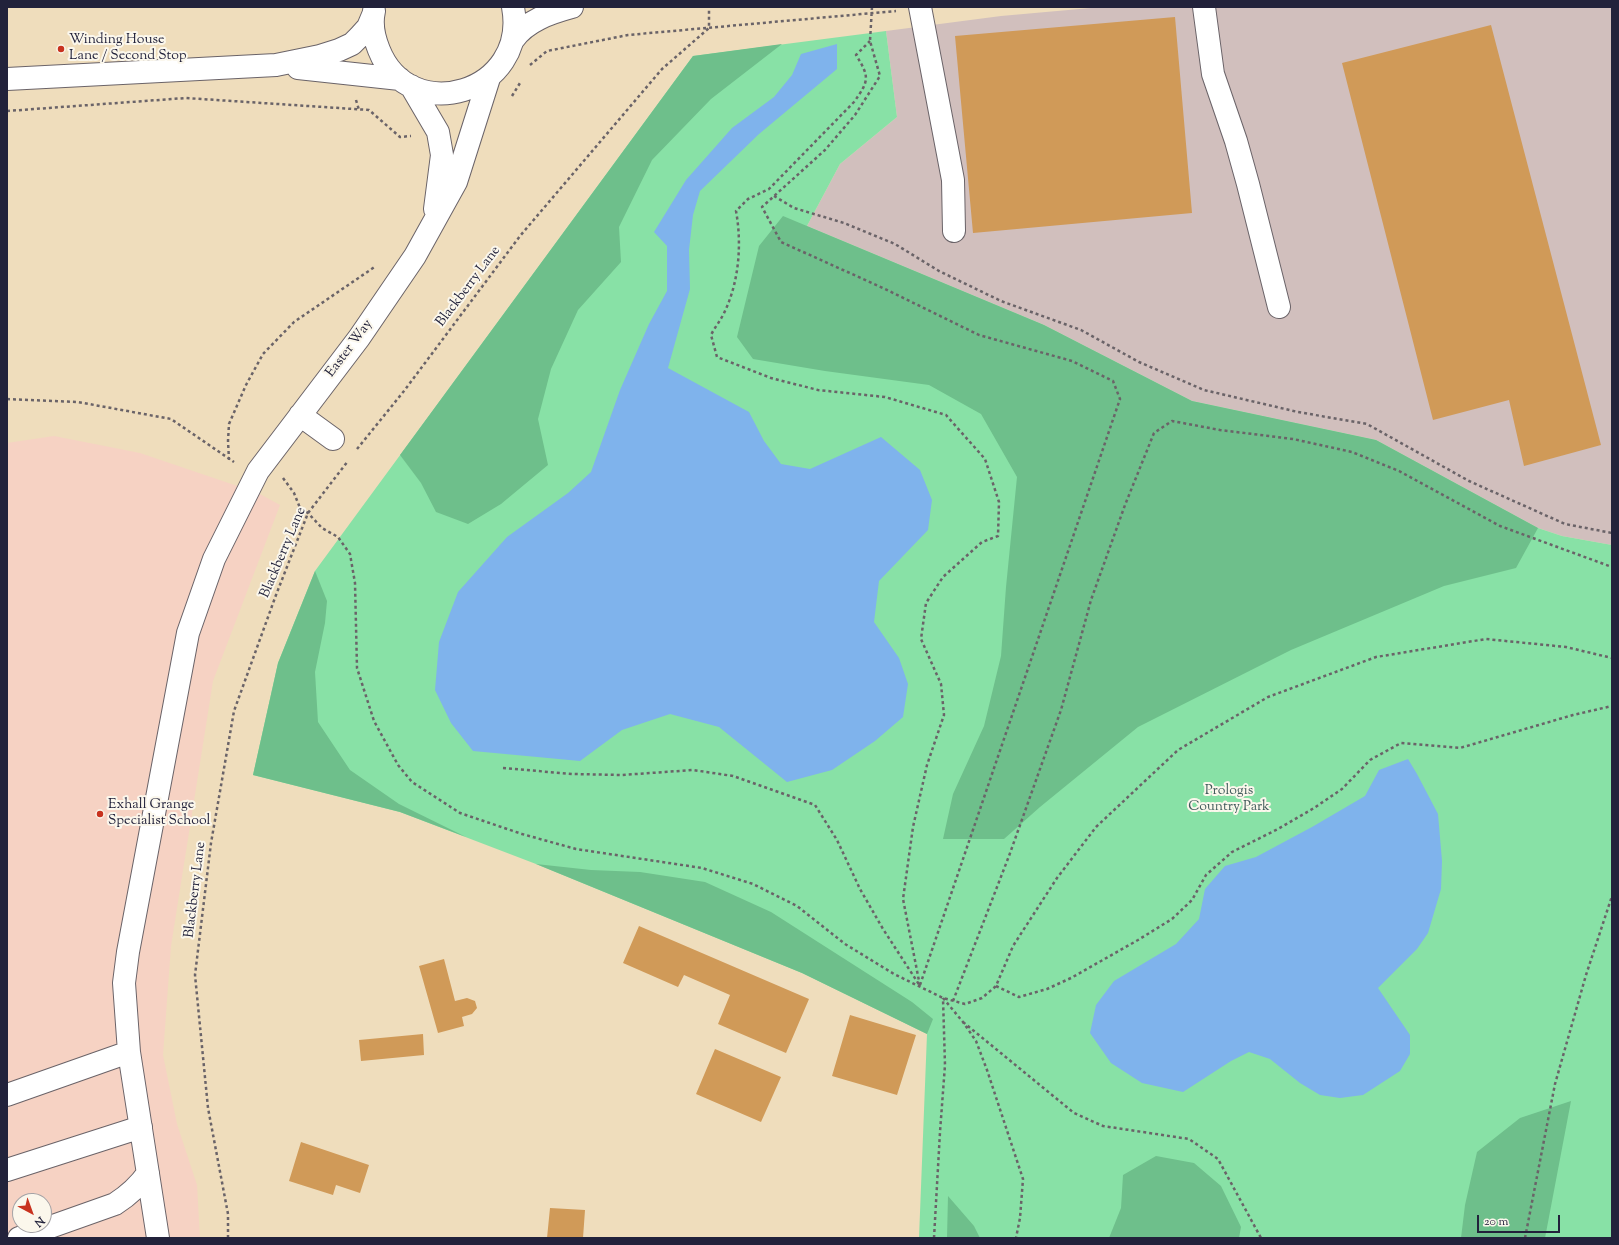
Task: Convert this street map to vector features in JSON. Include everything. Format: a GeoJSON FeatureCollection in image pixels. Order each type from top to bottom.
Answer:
{"type":"FeatureCollection","features":[{"type":"Feature","properties":{"kind":"street"},"geometry":{"type":"LineString","coordinates":[[276,65],[406,82],[429,92],[443,94],[456,93],[468,90],[490,78],[502,65],[509,51],[515,30],[513,7]]}},
{"type":"Feature","properties":{"kind":"street"},"geometry":{"type":"LineString","coordinates":[[512,40],[526,25],[555,11],[572,7]]}},
{"type":"Feature","properties":{"kind":"street"},"geometry":{"type":"LineString","coordinates":[[1204,7],[1214,74],[1248,184],[1280,307]]}},
{"type":"Feature","properties":{"kind":"street"},"geometry":{"type":"LineString","coordinates":[[920,8],[953,180],[954,231]]}},
{"type":"Feature","properties":{"kind":"street"},"geometry":{"type":"LineString","coordinates":[[7,79],[276,65],[320,56],[352,44],[368,27],[374,11]]}},
{"type":"Feature","properties":{"kind":"street","name":"Easter Way"},"geometry":{"type":"LineString","coordinates":[[374,11],[373,31],[382,57],[389,68],[406,82],[438,132],[442,155],[434,222]]}},
{"type":"Feature","properties":{"kind":"street","name":"Easter Way"},"geometry":{"type":"LineString","coordinates":[[158,1238],[129,1052],[124,983],[128,952],[188,633],[214,559],[258,471],[359,338],[415,256],[456,182],[490,78]]}},
{"type":"Feature","properties":{"kind":"street"},"geometry":{"type":"LineString","coordinates":[[300,414],[333,439]]}},
{"type":"Feature","properties":{"kind":"street"},"geometry":{"type":"LineString","coordinates":[[7,1095],[129,1052]]}},
{"type":"Feature","properties":{"kind":"street"},"geometry":{"type":"LineString","coordinates":[[7,1170],[141,1127]]}},
{"type":"Feature","properties":{"kind":"street"},"geometry":{"type":"LineString","coordinates":[[19,1238],[115,1204],[128,1196],[140,1184],[148,1172]]}},
{"type":"Feature","properties":{"kind":"path"},"geometry":{"type":"LineString","coordinates":[[709,7],[709,28]]}},
{"type":"Feature","properties":{"kind":"path"},"geometry":{"type":"LineString","coordinates":[[872,7],[870,41],[880,76],[855,115],[825,150],[762,206],[781,242],[883,288],[978,335],[1072,361],[1114,381],[1120,399],[920,986]]}},
{"type":"Feature","properties":{"kind":"path"},"geometry":{"type":"LineString","coordinates":[[527,70],[531,64],[547,51],[628,34],[709,28],[920,8]]}},
{"type":"Feature","properties":{"kind":"path","name":"Blackberry Lane"},"geometry":{"type":"LineString","coordinates":[[357,450],[404,391],[520,236],[662,69],[709,28]]}},
{"type":"Feature","properties":{"kind":"path"},"geometry":{"type":"LineString","coordinates":[[870,41],[856,55],[866,71],[865,87],[854,102],[769,189],[748,198],[736,211],[739,226],[739,248],[736,277],[725,311],[710,335],[717,357],[771,378],[818,390],[885,397],[946,415],[985,459],[999,502],[998,536],[982,542],[943,578],[926,603],[921,639],[941,684],[944,715],[927,765],[913,827],[903,899],[920,986]]}},
{"type":"Feature","properties":{"kind":"path"},"geometry":{"type":"LineString","coordinates":[[508,102],[524,76]]}},
{"type":"Feature","properties":{"kind":"path"},"geometry":{"type":"LineString","coordinates":[[7,111],[186,98],[369,110]]}},
{"type":"Feature","properties":{"kind":"path"},"geometry":{"type":"LineString","coordinates":[[774,196],[794,208],[844,223],[895,244],[939,271],[1001,301],[1081,330],[1139,362],[1204,390],[1298,412],[1367,424],[1469,481],[1565,524],[1612,533]]}},
{"type":"Feature","properties":{"kind":"path"},"geometry":{"type":"LineString","coordinates":[[229,460],[229,424],[246,385],[264,354],[294,322],[376,265]]}},
{"type":"Feature","properties":{"kind":"path"},"geometry":{"type":"LineString","coordinates":[[7,399],[78,402],[171,419],[229,460],[258,471],[281,475],[294,493],[300,508],[308,513],[322,528],[338,537],[350,554],[355,583],[357,668],[374,721],[398,766],[412,782],[460,813],[522,834],[576,849],[702,868],[753,884],[797,906],[845,944],[894,974],[943,998],[965,1004],[982,998],[996,986],[1013,946],[1057,878],[1096,827],[1178,750],[1268,697],[1376,657],[1486,639],[1566,648],[1612,658]]}},
{"type":"Feature","properties":{"kind":"path"},"geometry":{"type":"LineString","coordinates":[[953,1001],[1009,856],[1061,710],[1091,600],[1124,505],[1154,433],[1172,421],[1220,430],[1293,439],[1352,452],[1399,470],[1500,526],[1612,567]]}},
{"type":"Feature","properties":{"kind":"path","name":"Blackberry Lane"},"geometry":{"type":"LineString","coordinates":[[228,1238],[228,1214],[208,1108],[195,975],[211,843],[234,711],[276,595],[308,513],[352,456]]}},
{"type":"Feature","properties":{"kind":"path"},"geometry":{"type":"LineString","coordinates":[[996,986],[1019,997],[1047,989],[1071,978],[1138,940],[1172,919],[1192,900],[1206,875],[1232,852],[1278,829],[1314,808],[1342,789],[1370,760],[1401,743],[1460,748],[1573,715],[1612,706]]}},
{"type":"Feature","properties":{"kind":"path"},"geometry":{"type":"LineString","coordinates":[[503,768],[572,774],[622,775],[693,770],[733,776],[815,805],[837,840],[860,889],[883,929],[920,986]]}},
{"type":"Feature","properties":{"kind":"path"},"geometry":{"type":"LineString","coordinates":[[1525,1238],[1555,1084],[1586,974],[1612,896]]}},
{"type":"Feature","properties":{"kind":"path"},"geometry":{"type":"LineString","coordinates":[[943,998],[963,1022],[976,1041],[1023,1179],[1020,1218],[1016,1238]]}},
{"type":"Feature","properties":{"kind":"path"},"geometry":{"type":"LineString","coordinates":[[934,1238],[940,1132],[946,1065],[943,998]]}},
{"type":"Feature","properties":{"kind":"path"},"geometry":{"type":"LineString","coordinates":[[963,1022],[1074,1113],[1103,1126],[1189,1139],[1218,1158],[1261,1238]]}},
{"type":"Feature","properties":{"kind":"shaded area"},"geometry":{"type":"Polygon","coordinates":[[[1102,7],[1612,7],[1612,545],[1562,536],[1538,528],[1376,440],[1192,401],[1044,325],[807,226],[840,164],[897,117],[886,31],[1001,16],[1102,7]]]}},
{"type":"Feature","properties":{"kind":"shaded area","name":"Exhall Grange Specialist School"},"geometry":{"type":"Polygon","coordinates":[[[54,436],[140,453],[258,493],[280,505],[213,681],[171,946],[163,1055],[177,1124],[197,1185],[200,1238],[7,1238],[7,443],[54,436]]]}},
{"type":"Feature","properties":{"kind":"green space","name":"Prologis Country Park"},"geometry":{"type":"Polygon","coordinates":[[[886,31],[897,117],[840,164],[807,226],[1044,325],[1192,401],[1376,440],[1538,528],[1562,536],[1612,545],[1612,1238],[919,1238],[927,1034],[802,973],[536,864],[400,812],[253,775],[278,663],[315,571],[693,56],[886,31]]]}},
{"type":"Feature","properties":{"kind":"green space"},"geometry":{"type":"Polygon","coordinates":[[[782,44],[711,99],[652,160],[619,227],[621,262],[578,310],[551,369],[538,419],[548,465],[501,504],[468,524],[436,512],[421,483],[400,455],[693,56],[782,44]]]}},
{"type":"Feature","properties":{"kind":"green space"},"geometry":{"type":"Polygon","coordinates":[[[783,216],[1044,325],[1192,401],[1376,440],[1538,528],[1516,568],[1444,586],[1291,650],[1138,727],[1040,807],[1004,839],[943,839],[953,794],[984,726],[1001,656],[1017,477],[981,414],[929,385],[825,371],[753,359],[737,337],[759,246],[783,216]]]}},
{"type":"Feature","properties":{"kind":"green space"},"geometry":{"type":"Polygon","coordinates":[[[315,571],[327,601],[325,623],[315,672],[318,722],[350,770],[399,804],[466,837],[400,812],[253,775],[278,663],[315,571]]]}},
{"type":"Feature","properties":{"kind":"green space"},"geometry":{"type":"Polygon","coordinates":[[[536,864],[591,870],[640,872],[705,882],[771,912],[912,1002],[933,1019],[927,1034],[802,973],[536,864]]]}},
{"type":"Feature","properties":{"kind":"green space"},"geometry":{"type":"Polygon","coordinates":[[[1571,1101],[1545,1238],[1461,1238],[1465,1205],[1477,1152],[1520,1118],[1571,1101]]]}},
{"type":"Feature","properties":{"kind":"green space"},"geometry":{"type":"Polygon","coordinates":[[[1156,1156],[1194,1163],[1221,1186],[1241,1227],[1239,1238],[1109,1238],[1121,1208],[1123,1175],[1156,1156]]]}},
{"type":"Feature","properties":{"kind":"green space"},"geometry":{"type":"Polygon","coordinates":[[[948,1196],[974,1226],[980,1238],[947,1238],[948,1196]]]}},
{"type":"Feature","properties":{"kind":"water"},"geometry":{"type":"Polygon","coordinates":[[[837,44],[837,69],[759,134],[700,191],[693,215],[689,250],[690,289],[668,368],[749,412],[764,441],[781,464],[810,469],[881,437],[920,470],[932,500],[928,530],[879,581],[874,622],[899,658],[908,684],[903,717],[875,741],[832,770],[787,782],[719,727],[670,714],[622,730],[580,761],[473,751],[451,723],[435,690],[439,642],[458,592],[507,537],[568,493],[591,472],[620,390],[649,324],[667,291],[667,246],[654,232],[686,180],[732,128],[774,97],[792,75],[801,54],[837,44]]]}},
{"type":"Feature","properties":{"kind":"water"},"geometry":{"type":"Polygon","coordinates":[[[1408,759],[1438,814],[1442,861],[1441,889],[1428,933],[1417,949],[1378,988],[1410,1035],[1410,1054],[1400,1071],[1363,1095],[1340,1098],[1320,1095],[1300,1083],[1270,1059],[1249,1052],[1231,1061],[1183,1092],[1142,1083],[1111,1063],[1090,1033],[1096,1005],[1114,981],[1176,944],[1199,919],[1205,889],[1225,866],[1256,857],[1312,827],[1365,796],[1379,770],[1408,759]]]}},
{"type":"Feature","properties":{"kind":"building"},"geometry":{"type":"Polygon","coordinates":[[[1175,17],[1192,213],[973,233],[955,36],[1175,17]]]}},
{"type":"Feature","properties":{"kind":"building"},"geometry":{"type":"Polygon","coordinates":[[[1491,25],[1601,445],[1524,466],[1509,400],[1433,420],[1342,63],[1491,25]]]}},
{"type":"Feature","properties":{"kind":"building"},"geometry":{"type":"Polygon","coordinates":[[[639,926],[809,999],[786,1053],[718,1024],[730,995],[684,975],[678,987],[623,963],[639,926]]]}},
{"type":"Feature","properties":{"kind":"building"},"geometry":{"type":"Polygon","coordinates":[[[444,959],[455,1001],[467,998],[475,1001],[477,1008],[472,1014],[462,1017],[464,1026],[438,1033],[419,966],[444,959]]]}},
{"type":"Feature","properties":{"kind":"building"},"geometry":{"type":"Polygon","coordinates":[[[850,1015],[916,1035],[897,1095],[832,1076],[850,1015]]]}},
{"type":"Feature","properties":{"kind":"building"},"geometry":{"type":"Polygon","coordinates":[[[423,1034],[424,1055],[361,1061],[359,1040],[423,1034]]]}},
{"type":"Feature","properties":{"kind":"building"},"geometry":{"type":"Polygon","coordinates":[[[715,1049],[781,1077],[761,1122],[696,1094],[715,1049]]]}},
{"type":"Feature","properties":{"kind":"building"},"geometry":{"type":"Polygon","coordinates":[[[301,1142],[369,1165],[360,1193],[336,1185],[333,1195],[289,1181],[301,1142]]]}},
{"type":"Feature","properties":{"kind":"building"},"geometry":{"type":"Polygon","coordinates":[[[550,1208],[585,1210],[583,1238],[547,1238],[550,1208]]]}},
{"type":"Feature","properties":{"kind":"place","name":"Winding House Lane / Second Stop"},"geometry":{"type":"Point","coordinates":[61,49]}},
{"type":"Feature","properties":{"kind":"place","name":"Exhall Grange Specialist School"},"geometry":{"type":"Point","coordinates":[100,814]}}]}
